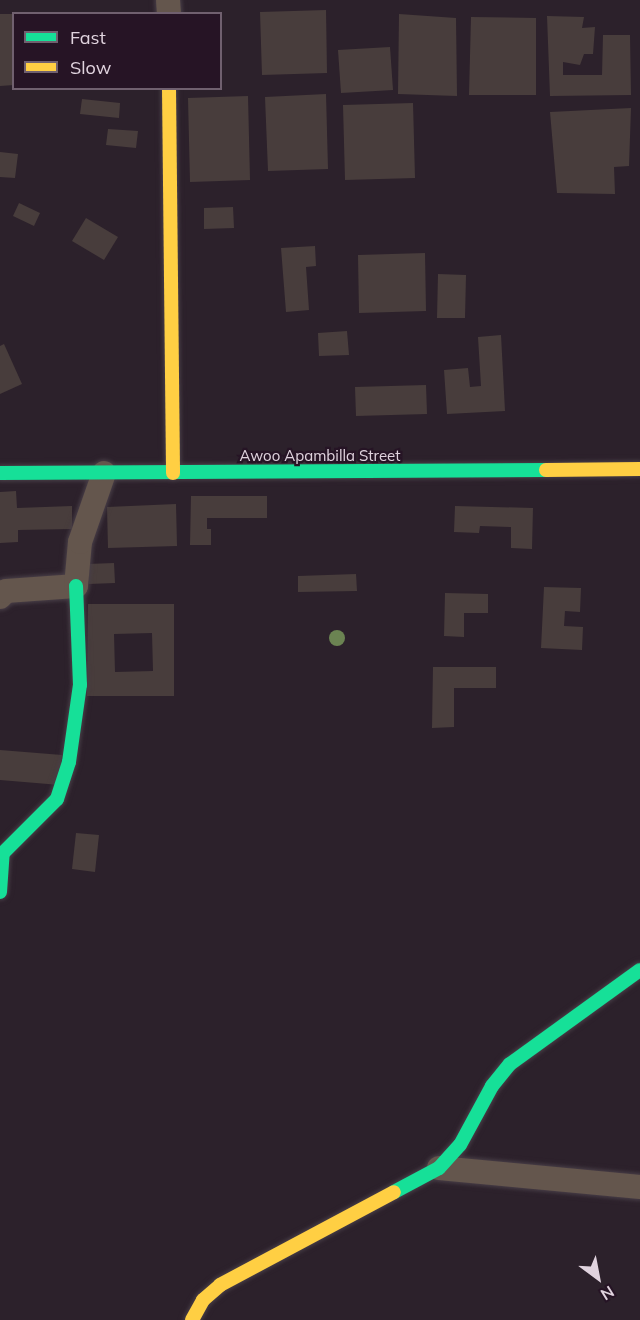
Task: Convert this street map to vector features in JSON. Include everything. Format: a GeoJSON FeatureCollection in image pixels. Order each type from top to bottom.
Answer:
{"type":"FeatureCollection","features":[{"type":"Feature","properties":{"kind":"street"},"geometry":{"type":"LineString","coordinates":[[169,90],[173,473]]}},
{"type":"Feature","properties":{"kind":"street","name":"Awoo Apambilla Street"},"geometry":{"type":"LineString","coordinates":[[0,473],[640,469]]}},
{"type":"Feature","properties":{"kind":"street"},"geometry":{"type":"LineString","coordinates":[[0,892],[3,853],[57,799],[69,762],[80,685],[76,586],[80,542],[104,473]]}},
{"type":"Feature","properties":{"kind":"street"},"geometry":{"type":"LineString","coordinates":[[0,597],[6,591],[76,586]]}},
{"type":"Feature","properties":{"kind":"street"},"geometry":{"type":"LineString","coordinates":[[192,1320],[203,1300],[220,1285],[439,1168],[459,1145],[492,1086],[510,1064],[640,970]]}},
{"type":"Feature","properties":{"kind":"street"},"geometry":{"type":"LineString","coordinates":[[439,1168],[640,1187]]}},
{"type":"Feature","properties":{"kind":"building"},"geometry":{"type":"Polygon","coordinates":[[[326,10],[327,73],[262,75],[260,12],[326,10]]]}},
{"type":"Feature","properties":{"kind":"building"},"geometry":{"type":"Polygon","coordinates":[[[0,14],[12,14],[12,85],[0,86],[0,14]]]}},
{"type":"Feature","properties":{"kind":"building"},"geometry":{"type":"Polygon","coordinates":[[[399,14],[456,18],[457,96],[398,94],[399,14]]]}},
{"type":"Feature","properties":{"kind":"building"},"geometry":{"type":"Polygon","coordinates":[[[547,16],[584,17],[582,28],[595,27],[593,54],[584,54],[580,65],[563,62],[563,75],[602,75],[603,35],[630,35],[631,95],[550,96],[547,16]]]}},
{"type":"Feature","properties":{"kind":"building"},"geometry":{"type":"Polygon","coordinates":[[[471,17],[536,18],[536,95],[469,95],[471,17]]]}},
{"type":"Feature","properties":{"kind":"building"},"geometry":{"type":"Polygon","coordinates":[[[390,47],[393,90],[341,93],[338,50],[390,47]]]}},
{"type":"Feature","properties":{"kind":"building"},"geometry":{"type":"Polygon","coordinates":[[[326,94],[328,169],[268,171],[265,97],[326,94]]]}},
{"type":"Feature","properties":{"kind":"building"},"geometry":{"type":"Polygon","coordinates":[[[248,96],[250,180],[190,182],[188,98],[248,96]]]}},
{"type":"Feature","properties":{"kind":"building"},"geometry":{"type":"Polygon","coordinates":[[[82,99],[120,103],[119,118],[80,114],[82,99]]]}},
{"type":"Feature","properties":{"kind":"building"},"geometry":{"type":"Polygon","coordinates":[[[413,103],[415,178],[345,180],[343,105],[413,103]]]}},
{"type":"Feature","properties":{"kind":"building"},"geometry":{"type":"Polygon","coordinates":[[[631,108],[629,166],[614,167],[615,194],[557,193],[550,112],[631,108]]]}},
{"type":"Feature","properties":{"kind":"building"},"geometry":{"type":"Polygon","coordinates":[[[108,129],[138,131],[136,148],[106,145],[108,129]]]}},
{"type":"Feature","properties":{"kind":"building"},"geometry":{"type":"Polygon","coordinates":[[[0,152],[18,154],[15,178],[0,177],[0,152]]]}},
{"type":"Feature","properties":{"kind":"building"},"geometry":{"type":"Polygon","coordinates":[[[19,203],[40,213],[34,226],[13,216],[19,203]]]}},
{"type":"Feature","properties":{"kind":"building"},"geometry":{"type":"Polygon","coordinates":[[[233,207],[234,228],[204,229],[204,208],[233,207]]]}},
{"type":"Feature","properties":{"kind":"building"},"geometry":{"type":"Polygon","coordinates":[[[86,218],[118,237],[104,260],[72,241],[86,218]]]}},
{"type":"Feature","properties":{"kind":"building"},"geometry":{"type":"Polygon","coordinates":[[[315,246],[316,266],[306,267],[309,310],[286,312],[281,248],[315,246]]]}},
{"type":"Feature","properties":{"kind":"building"},"geometry":{"type":"Polygon","coordinates":[[[425,253],[426,311],[359,313],[358,255],[425,253]]]}},
{"type":"Feature","properties":{"kind":"building"},"geometry":{"type":"Polygon","coordinates":[[[438,274],[466,275],[465,318],[437,318],[438,274]]]}},
{"type":"Feature","properties":{"kind":"building"},"geometry":{"type":"Polygon","coordinates":[[[347,331],[349,355],[319,356],[318,333],[347,331]]]}},
{"type":"Feature","properties":{"kind":"building"},"geometry":{"type":"Polygon","coordinates":[[[501,335],[505,411],[447,414],[444,370],[468,368],[470,387],[481,386],[478,337],[501,335]]]}},
{"type":"Feature","properties":{"kind":"building"},"geometry":{"type":"Polygon","coordinates":[[[4,344],[22,384],[0,394],[0,346],[4,344]]]}},
{"type":"Feature","properties":{"kind":"building"},"geometry":{"type":"Polygon","coordinates":[[[426,385],[427,414],[356,416],[355,387],[426,385]]]}},
{"type":"Feature","properties":{"kind":"building"},"geometry":{"type":"Polygon","coordinates":[[[16,491],[17,508],[72,506],[72,529],[18,530],[18,542],[0,543],[0,492],[16,491]]]}},
{"type":"Feature","properties":{"kind":"building"},"geometry":{"type":"Polygon","coordinates":[[[191,496],[267,496],[267,518],[207,518],[207,529],[211,529],[211,545],[190,545],[191,496]]]}},
{"type":"Feature","properties":{"kind":"building"},"geometry":{"type":"Polygon","coordinates":[[[176,504],[177,546],[108,548],[107,507],[176,504]]]}},
{"type":"Feature","properties":{"kind":"building"},"geometry":{"type":"Polygon","coordinates":[[[455,506],[533,508],[532,549],[511,548],[511,527],[480,526],[479,533],[454,532],[455,506]]]}},
{"type":"Feature","properties":{"kind":"building"},"geometry":{"type":"Polygon","coordinates":[[[114,563],[115,583],[89,584],[88,564],[114,563]]]}},
{"type":"Feature","properties":{"kind":"building"},"geometry":{"type":"Polygon","coordinates":[[[356,574],[357,591],[298,592],[298,576],[356,574]]]}},
{"type":"Feature","properties":{"kind":"building"},"geometry":{"type":"Polygon","coordinates":[[[544,587],[581,588],[580,612],[565,611],[564,626],[583,627],[582,650],[541,648],[544,587]]]}},
{"type":"Feature","properties":{"kind":"building"},"geometry":{"type":"Polygon","coordinates":[[[445,593],[488,594],[488,613],[464,613],[464,637],[444,636],[445,593]]]}},
{"type":"Feature","properties":{"kind":"building"},"geometry":{"type":"Polygon","coordinates":[[[88,604],[174,604],[174,696],[87,696],[88,604]],[[152,633],[114,634],[115,672],[153,671],[152,633]]]}},
{"type":"Feature","properties":{"kind":"building"},"geometry":{"type":"Polygon","coordinates":[[[433,667],[496,667],[496,688],[454,688],[454,727],[432,728],[433,667]]]}},
{"type":"Feature","properties":{"kind":"building"},"geometry":{"type":"Polygon","coordinates":[[[0,750],[62,755],[60,785],[0,780],[0,750]]]}},
{"type":"Feature","properties":{"kind":"building"},"geometry":{"type":"Polygon","coordinates":[[[76,833],[99,835],[95,872],[72,869],[76,833]]]}},
{"type":"Feature","properties":{"kind":"traffic: fast"},"geometry":{"type":"LineString","coordinates":[[0,473],[546,470]]}},
{"type":"Feature","properties":{"kind":"traffic: fast"},"geometry":{"type":"LineString","coordinates":[[0,892],[3,853],[57,799],[69,762],[80,685],[76,586]]}},
{"type":"Feature","properties":{"kind":"traffic: fast"},"geometry":{"type":"LineString","coordinates":[[394,1192],[439,1168],[460,1145],[492,1086],[510,1064],[640,970]]}},
{"type":"Feature","properties":{"kind":"traffic: slow"},"geometry":{"type":"LineString","coordinates":[[169,90],[173,473]]}},
{"type":"Feature","properties":{"kind":"traffic: slow"},"geometry":{"type":"LineString","coordinates":[[546,470],[640,469]]}},
{"type":"Feature","properties":{"kind":"traffic: slow"},"geometry":{"type":"LineString","coordinates":[[192,1320],[203,1300],[220,1285],[394,1192]]}}]}
